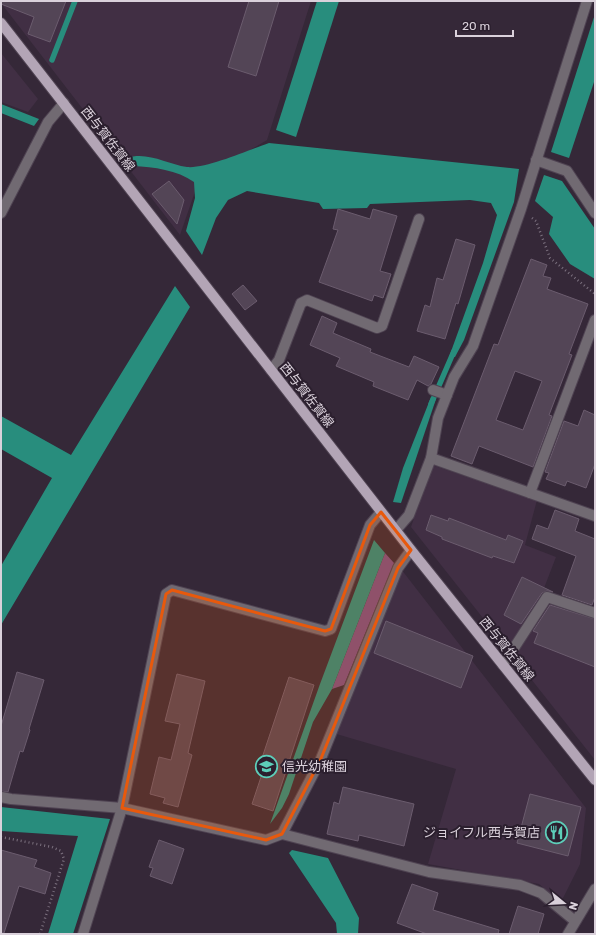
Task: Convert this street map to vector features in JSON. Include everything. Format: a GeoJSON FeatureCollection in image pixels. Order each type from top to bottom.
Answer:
{"type":"FeatureCollection","features":[{"type":"Feature","properties":{"kind":"main road","name":"西与賀佐賀線"},"geometry":{"type":"LineString","coordinates":[[1,23],[381,512],[595,780]]}},
{"type":"Feature","properties":{"kind":"street"},"geometry":{"type":"LineString","coordinates":[[396,530],[408,515],[431,458],[438,418],[454,377],[473,346],[521,209],[587,1]]}},
{"type":"Feature","properties":{"kind":"street"},"geometry":{"type":"LineString","coordinates":[[1,213],[48,122],[64,103]]}},
{"type":"Feature","properties":{"kind":"street"},"geometry":{"type":"LineString","coordinates":[[536,160],[567,171],[595,213]]}},
{"type":"Feature","properties":{"kind":"street"},"geometry":{"type":"LineString","coordinates":[[271,370],[279,360],[301,303],[306,300],[377,328],[382,326],[419,219]]}},
{"type":"Feature","properties":{"kind":"street"},"geometry":{"type":"LineString","coordinates":[[530,493],[595,320]]}},
{"type":"Feature","properties":{"kind":"street"},"geometry":{"type":"LineString","coordinates":[[433,390],[447,395]]}},
{"type":"Feature","properties":{"kind":"street"},"geometry":{"type":"LineString","coordinates":[[431,458],[595,516]]}},
{"type":"Feature","properties":{"kind":"street"},"geometry":{"type":"LineString","coordinates":[[83,934],[122,808],[166,594],[172,590],[325,632],[331,629],[370,525],[381,512]]}},
{"type":"Feature","properties":{"kind":"street"},"geometry":{"type":"LineString","coordinates":[[282,834],[320,761],[398,568],[411,550]]}},
{"type":"Feature","properties":{"kind":"street"},"geometry":{"type":"LineString","coordinates":[[503,666],[547,597],[595,613]]}},
{"type":"Feature","properties":{"kind":"street"},"geometry":{"type":"LineString","coordinates":[[1,797],[11,800],[122,808],[266,840],[282,834],[429,872],[520,885],[541,893],[575,920]]}},
{"type":"Feature","properties":{"kind":"street"},"geometry":{"type":"LineString","coordinates":[[568,934],[595,888]]}},
{"type":"Feature","properties":{"kind":"path"},"geometry":{"type":"LineString","coordinates":[[521,209],[536,221],[550,258],[595,294]]}},
{"type":"Feature","properties":{"kind":"path"},"geometry":{"type":"LineString","coordinates":[[1,837],[52,847],[61,851],[64,859],[40,934]]}},
{"type":"Feature","properties":{"kind":"highlighted area"},"geometry":{"type":"Polygon","coordinates":[[[381,512],[411,550],[398,568],[320,761],[282,834],[266,840],[122,808],[166,594],[172,590],[325,631],[331,629],[370,525],[381,512]]]}},
{"type":"Feature","properties":{"kind":"shaded area"},"geometry":{"type":"Polygon","coordinates":[[[1,1],[311,1],[267,140],[199,180],[180,235],[1,3],[1,1]]]}},
{"type":"Feature","properties":{"kind":"shaded area"},"geometry":{"type":"Polygon","coordinates":[[[317,1],[339,1],[296,137],[276,130],[317,1]]]}},
{"type":"Feature","properties":{"kind":"shaded area"},"geometry":{"type":"Polygon","coordinates":[[[595,14],[595,79],[569,158],[551,152],[595,14]]]}},
{"type":"Feature","properties":{"kind":"shaded area"},"geometry":{"type":"Polygon","coordinates":[[[1,53],[38,99],[28,112],[1,102],[1,53]]]}},
{"type":"Feature","properties":{"kind":"shaded area"},"geometry":{"type":"Polygon","coordinates":[[[1,104],[39,119],[34,126],[1,113],[1,104]]]}},
{"type":"Feature","properties":{"kind":"shaded area"},"geometry":{"type":"Polygon","coordinates":[[[269,143],[519,169],[514,202],[464,340],[455,357],[449,357],[483,263],[497,215],[491,203],[470,200],[370,204],[367,208],[323,209],[319,203],[247,191],[228,200],[216,218],[202,255],[186,231],[195,198],[194,182],[173,172],[149,167],[133,166],[127,158],[134,156],[150,157],[187,167],[195,167],[216,162],[269,143]]]}},
{"type":"Feature","properties":{"kind":"shaded area"},"geometry":{"type":"Polygon","coordinates":[[[544,175],[562,181],[595,229],[595,279],[570,264],[549,234],[553,217],[535,201],[544,175]]]}},
{"type":"Feature","properties":{"kind":"shaded area"},"geometry":{"type":"Polygon","coordinates":[[[175,286],[190,307],[1,625],[1,566],[52,478],[1,449],[1,416],[71,455],[175,286]]]}},
{"type":"Feature","properties":{"kind":"shaded area"},"geometry":{"type":"Polygon","coordinates":[[[431,397],[436,399],[401,503],[393,502],[403,468],[431,397]]]}},
{"type":"Feature","properties":{"kind":"shaded area"},"geometry":{"type":"Polygon","coordinates":[[[432,465],[537,500],[525,545],[556,557],[541,596],[595,617],[595,760],[411,527],[432,465]]]}},
{"type":"Feature","properties":{"kind":"shaded area"},"geometry":{"type":"Polygon","coordinates":[[[374,540],[385,553],[332,689],[313,722],[289,794],[282,808],[270,824],[320,684],[374,540]]]}},
{"type":"Feature","properties":{"kind":"shaded area"},"geometry":{"type":"Polygon","coordinates":[[[385,553],[394,563],[344,685],[332,689],[385,553]]]}},
{"type":"Feature","properties":{"kind":"shaded area"},"geometry":{"type":"Polygon","coordinates":[[[401,569],[586,808],[580,864],[561,902],[539,884],[428,864],[456,769],[333,733],[401,569]]]}},
{"type":"Feature","properties":{"kind":"shaded area"},"geometry":{"type":"Polygon","coordinates":[[[1,807],[110,819],[73,934],[48,934],[78,836],[1,831],[1,807]]]}},
{"type":"Feature","properties":{"kind":"shaded area"},"geometry":{"type":"Polygon","coordinates":[[[292,850],[328,858],[359,918],[358,934],[337,934],[336,923],[289,853],[292,850]]]}},
{"type":"Feature","properties":{"kind":"building"},"geometry":{"type":"Polygon","coordinates":[[[1,1],[66,1],[50,42],[28,34],[34,17],[1,4],[1,1]]]}},
{"type":"Feature","properties":{"kind":"building"},"geometry":{"type":"Polygon","coordinates":[[[249,1],[279,1],[256,76],[228,67],[249,1]]]}},
{"type":"Feature","properties":{"kind":"building"},"geometry":{"type":"Polygon","coordinates":[[[169,181],[184,200],[177,224],[152,194],[169,181]]]}},
{"type":"Feature","properties":{"kind":"building"},"geometry":{"type":"Polygon","coordinates":[[[338,209],[370,219],[373,209],[397,216],[380,271],[391,274],[383,298],[374,295],[372,301],[319,282],[338,230],[333,229],[338,209]]]}},
{"type":"Feature","properties":{"kind":"building"},"geometry":{"type":"Polygon","coordinates":[[[456,239],[475,245],[458,304],[456,303],[445,339],[417,331],[425,305],[430,307],[437,278],[443,280],[456,239]]]}},
{"type":"Feature","properties":{"kind":"building"},"geometry":{"type":"Polygon","coordinates":[[[531,259],[547,265],[543,276],[551,278],[547,289],[588,304],[569,354],[572,355],[549,415],[552,416],[533,467],[479,446],[472,464],[451,456],[494,344],[498,345],[531,259]],[[515,371],[496,420],[523,430],[542,381],[515,371]]]}},
{"type":"Feature","properties":{"kind":"building"},"geometry":{"type":"Polygon","coordinates":[[[243,285],[257,301],[245,310],[232,294],[243,285]]]}},
{"type":"Feature","properties":{"kind":"building"},"geometry":{"type":"Polygon","coordinates":[[[322,316],[337,323],[333,333],[371,349],[370,352],[409,367],[414,356],[439,367],[431,384],[428,386],[417,380],[408,400],[373,386],[374,382],[336,366],[340,358],[310,345],[322,316]]]}},
{"type":"Feature","properties":{"kind":"building"},"geometry":{"type":"Polygon","coordinates":[[[584,410],[595,415],[595,464],[586,488],[567,481],[565,486],[546,479],[549,473],[545,472],[564,421],[578,426],[584,410]]]}},
{"type":"Feature","properties":{"kind":"building"},"geometry":{"type":"Polygon","coordinates":[[[555,510],[579,519],[575,531],[595,539],[595,597],[592,605],[562,595],[576,556],[532,539],[537,525],[548,529],[555,510]]]}},
{"type":"Feature","properties":{"kind":"building"},"geometry":{"type":"Polygon","coordinates":[[[431,515],[448,521],[449,518],[506,540],[508,535],[523,541],[514,563],[493,556],[492,558],[442,539],[442,537],[426,530],[431,515]]]}},
{"type":"Feature","properties":{"kind":"building"},"geometry":{"type":"Polygon","coordinates":[[[522,577],[553,592],[547,591],[542,593],[521,624],[504,615],[522,577]]]}},
{"type":"Feature","properties":{"kind":"building"},"geometry":{"type":"Polygon","coordinates":[[[550,605],[595,619],[595,667],[534,643],[538,633],[533,631],[550,605]]]}},
{"type":"Feature","properties":{"kind":"building"},"geometry":{"type":"Polygon","coordinates":[[[386,621],[473,656],[461,688],[374,653],[386,621]]]}},
{"type":"Feature","properties":{"kind":"building"},"geometry":{"type":"Polygon","coordinates":[[[17,672],[44,680],[23,752],[20,751],[8,792],[1,791],[1,726],[17,672]]]}},
{"type":"Feature","properties":{"kind":"building"},"geometry":{"type":"Polygon","coordinates":[[[177,674],[205,681],[188,753],[192,755],[178,807],[163,803],[165,798],[150,794],[159,757],[171,760],[180,724],[165,721],[177,674]]]}},
{"type":"Feature","properties":{"kind":"building"},"geometry":{"type":"Polygon","coordinates":[[[289,677],[314,685],[273,811],[252,804],[262,774],[257,773],[289,677]]]}},
{"type":"Feature","properties":{"kind":"building"},"geometry":{"type":"Polygon","coordinates":[[[343,787],[414,804],[404,846],[359,835],[358,841],[327,834],[334,802],[339,804],[343,787]]]}},
{"type":"Feature","properties":{"kind":"building"},"geometry":{"type":"Polygon","coordinates":[[[530,794],[581,807],[568,856],[517,843],[530,794]]]}},
{"type":"Feature","properties":{"kind":"building"},"geometry":{"type":"Polygon","coordinates":[[[159,840],[184,849],[172,884],[150,876],[153,868],[149,867],[159,840]]]}},
{"type":"Feature","properties":{"kind":"building"},"geometry":{"type":"Polygon","coordinates":[[[1,850],[37,860],[34,867],[51,873],[45,894],[19,886],[4,933],[1,933],[1,850]]]}},
{"type":"Feature","properties":{"kind":"building"},"geometry":{"type":"Polygon","coordinates":[[[412,884],[438,893],[433,910],[499,930],[498,934],[427,934],[397,923],[412,884]]]}},
{"type":"Feature","properties":{"kind":"building"},"geometry":{"type":"Polygon","coordinates":[[[518,906],[544,914],[538,934],[509,934],[518,906]]]}},
{"type":"Feature","properties":{"kind":"waterway"},"geometry":{"type":"LineString","coordinates":[[52,60],[75,1]]}},
{"type":"Feature","properties":{"kind":"waterway"},"geometry":{"type":"LineString","coordinates":[[431,404],[454,351]]}},
{"type":"Feature","properties":{"kind":"place","name":"信光幼稚園"},"geometry":{"type":"Point","coordinates":[266,766]}},
{"type":"Feature","properties":{"kind":"place","name":"ジョイフル西与賀店"},"geometry":{"type":"Point","coordinates":[556,832]}}]}
